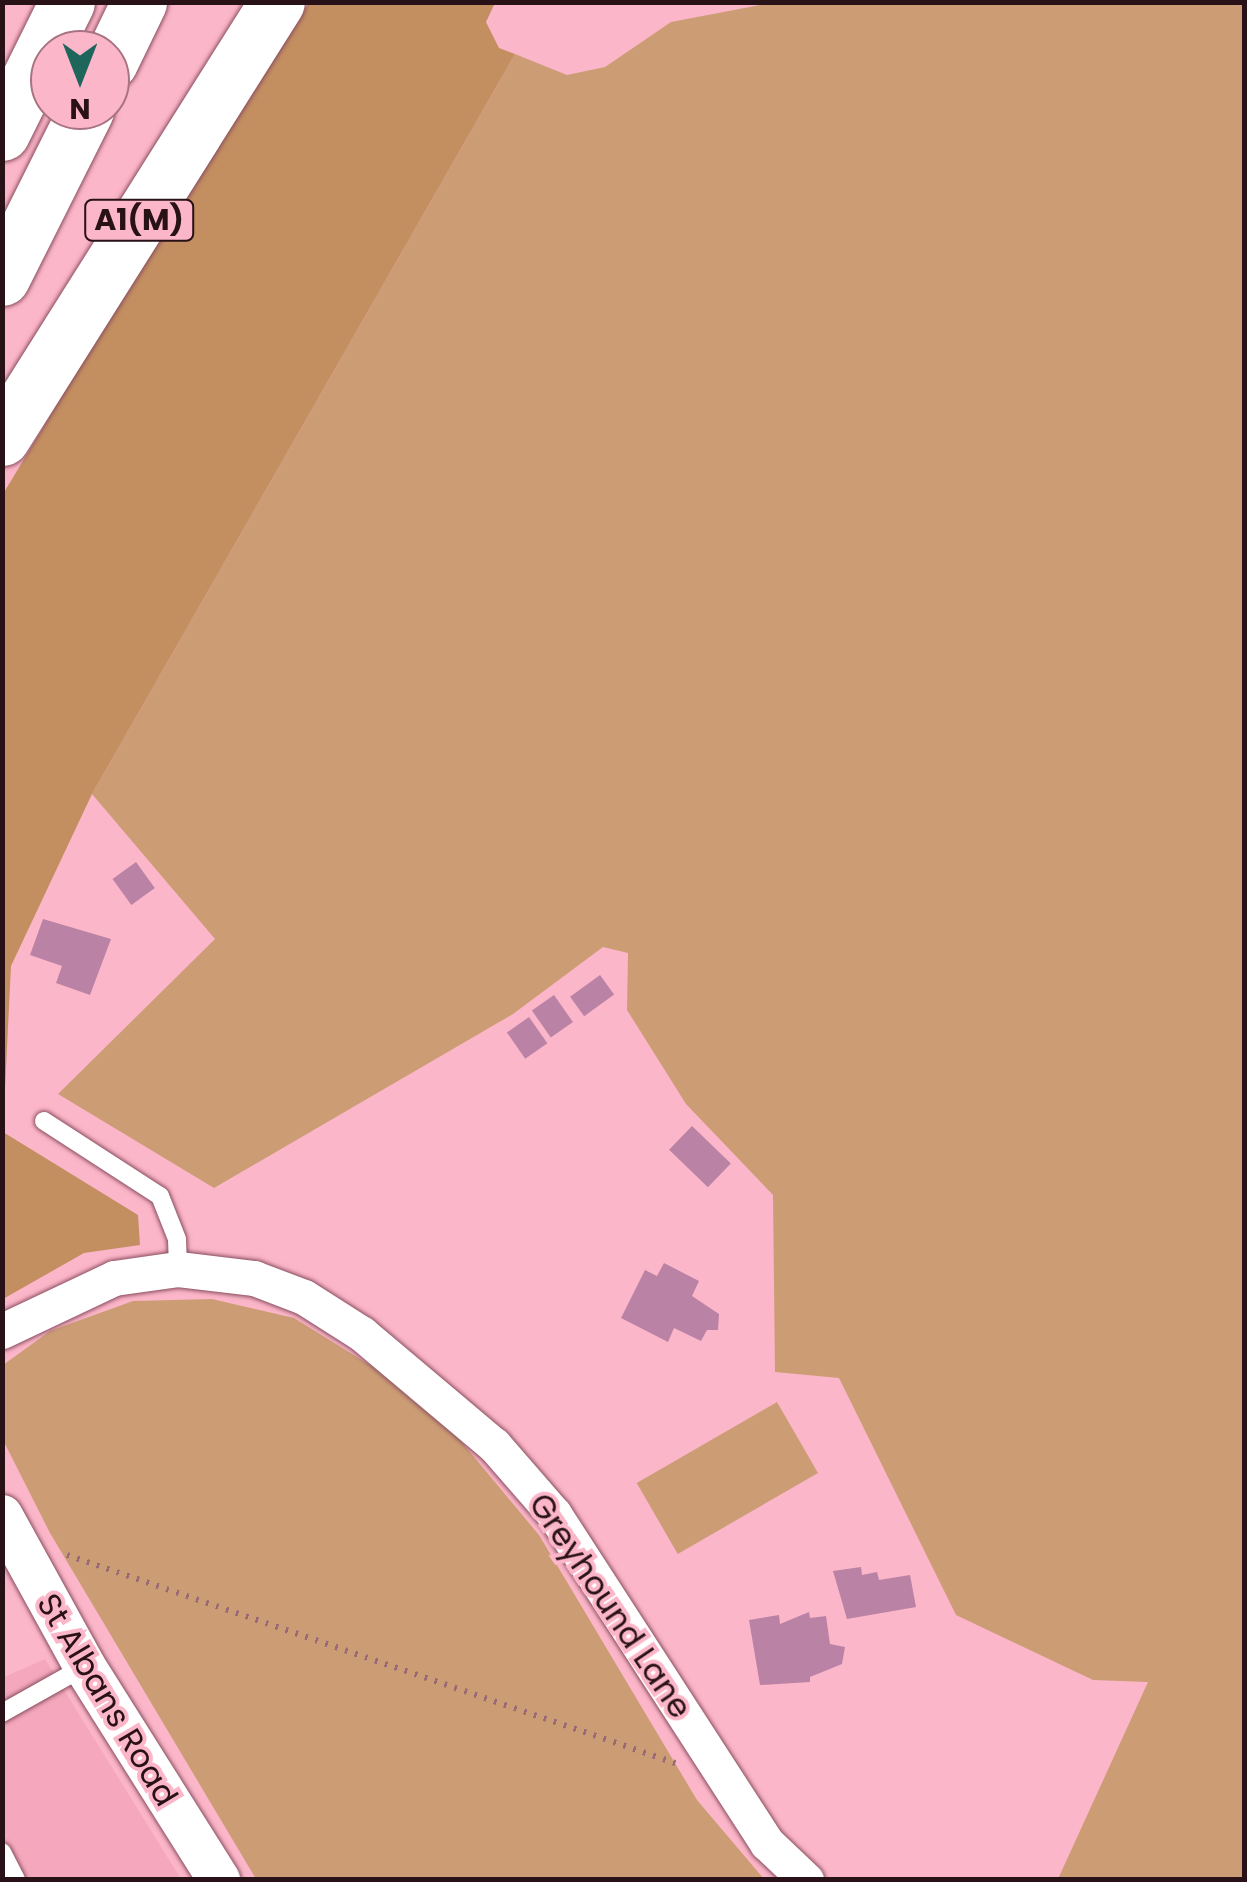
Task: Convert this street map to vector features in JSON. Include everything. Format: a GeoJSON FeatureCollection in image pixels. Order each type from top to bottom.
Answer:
{"type":"FeatureCollection","features":[{"type":"Feature","properties":{"kind":"highway"},"geometry":{"type":"LineString","coordinates":[[2,133],[67,2]]}},
{"type":"Feature","properties":{"kind":"highway"},"geometry":{"type":"LineString","coordinates":[[125,30],[139,2]]}},
{"type":"Feature","properties":{"kind":"highway","name":"A1(M)"},"geometry":{"type":"LineString","coordinates":[[2,438],[277,2]]}},
{"type":"Feature","properties":{"kind":"highway","name":"A1(M)"},"geometry":{"type":"LineString","coordinates":[[2,278],[76,130]]}},
{"type":"Feature","properties":{"kind":"street","name":"Greyhound Lane"},"geometry":{"type":"LineString","coordinates":[[2,1331],[114,1278],[178,1268],[254,1278],[304,1298],[417,1376],[481,1434],[554,1514],[767,1843],[806,1880]]}},
{"type":"Feature","properties":{"kind":"street","name":"St Albans Road"},"geometry":{"type":"LineString","coordinates":[[2,1516],[85,1666],[219,1880]]}},
{"type":"Feature","properties":{"kind":"lane"},"geometry":{"type":"LineString","coordinates":[[44,1121],[160,1196],[177,1239],[178,1268]]}},
{"type":"Feature","properties":{"kind":"lane"},"geometry":{"type":"LineString","coordinates":[[2,1713],[85,1666]]}},
{"type":"Feature","properties":{"kind":"lane"},"geometry":{"type":"LineString","coordinates":[[2,1852],[16,1880]]}},
{"type":"Feature","properties":{"kind":"path"},"geometry":{"type":"LineString","coordinates":[[24,1561],[49,1549],[675,1763],[714,1763]]}},
{"type":"Feature","properties":{"kind":"shaded area"},"geometry":{"type":"Polygon","coordinates":[[[309,3],[495,3],[486,22],[499,48],[515,54],[92,794],[11,966],[3,1130],[3,494],[215,143],[309,3]]]}},
{"type":"Feature","properties":{"kind":"shaded area"},"geometry":{"type":"Polygon","coordinates":[[[771,3],[1244,3],[1244,1879],[1058,1879],[1148,1682],[1093,1680],[956,1615],[839,1378],[775,1372],[773,1195],[686,1104],[627,1010],[628,953],[603,947],[513,1014],[214,1188],[58,1094],[215,939],[92,794],[515,54],[567,75],[605,67],[671,22],[771,3]]]}},
{"type":"Feature","properties":{"kind":"shaded area"},"geometry":{"type":"Polygon","coordinates":[[[3,1132],[138,1215],[140,1245],[84,1253],[3,1299],[3,1132]]]}},
{"type":"Feature","properties":{"kind":"shaded area"},"geometry":{"type":"Polygon","coordinates":[[[212,1299],[294,1318],[373,1367],[460,1440],[539,1535],[697,1800],[764,1879],[256,1879],[50,1533],[3,1440],[3,1365],[50,1331],[133,1301],[212,1299]]]}},
{"type":"Feature","properties":{"kind":"shaded area"},"geometry":{"type":"Polygon","coordinates":[[[777,1402],[818,1473],[678,1554],[637,1483],[777,1402]]]}},
{"type":"Feature","properties":{"kind":"shaded area"},"geometry":{"type":"Polygon","coordinates":[[[45,1659],[181,1879],[3,1879],[2,1678],[45,1659]]]}},
{"type":"Feature","properties":{"kind":"building"},"geometry":{"type":"Polygon","coordinates":[[[136,862],[155,888],[131,905],[113,879],[136,862]]]}},
{"type":"Feature","properties":{"kind":"building"},"geometry":{"type":"Polygon","coordinates":[[[43,919],[111,939],[90,995],[56,983],[62,966],[30,955],[43,919]]]}},
{"type":"Feature","properties":{"kind":"building"},"geometry":{"type":"Polygon","coordinates":[[[600,975],[614,994],[584,1016],[570,997],[600,975]]]}},
{"type":"Feature","properties":{"kind":"building"},"geometry":{"type":"Polygon","coordinates":[[[554,995],[573,1022],[551,1038],[532,1010],[554,995]]]}},
{"type":"Feature","properties":{"kind":"building"},"geometry":{"type":"Polygon","coordinates":[[[529,1017],[547,1043],[525,1059],[507,1032],[529,1017]]]}},
{"type":"Feature","properties":{"kind":"building"},"geometry":{"type":"Polygon","coordinates":[[[692,1126],[731,1164],[708,1187],[669,1150],[692,1126]]]}},
{"type":"Feature","properties":{"kind":"building"},"geometry":{"type":"Polygon","coordinates":[[[664,1263],[699,1281],[692,1296],[719,1314],[718,1330],[707,1330],[701,1341],[674,1328],[668,1342],[621,1318],[645,1270],[657,1276],[664,1263]]]}},
{"type":"Feature","properties":{"kind":"building"},"geometry":{"type":"Polygon","coordinates":[[[861,1567],[862,1575],[877,1572],[879,1580],[910,1575],[916,1607],[847,1619],[833,1571],[861,1567]]]}},
{"type":"Feature","properties":{"kind":"building"},"geometry":{"type":"Polygon","coordinates":[[[809,1612],[810,1618],[826,1616],[830,1644],[845,1647],[842,1664],[810,1677],[810,1682],[760,1685],[749,1620],[779,1615],[780,1624],[809,1612]]]}}]}
